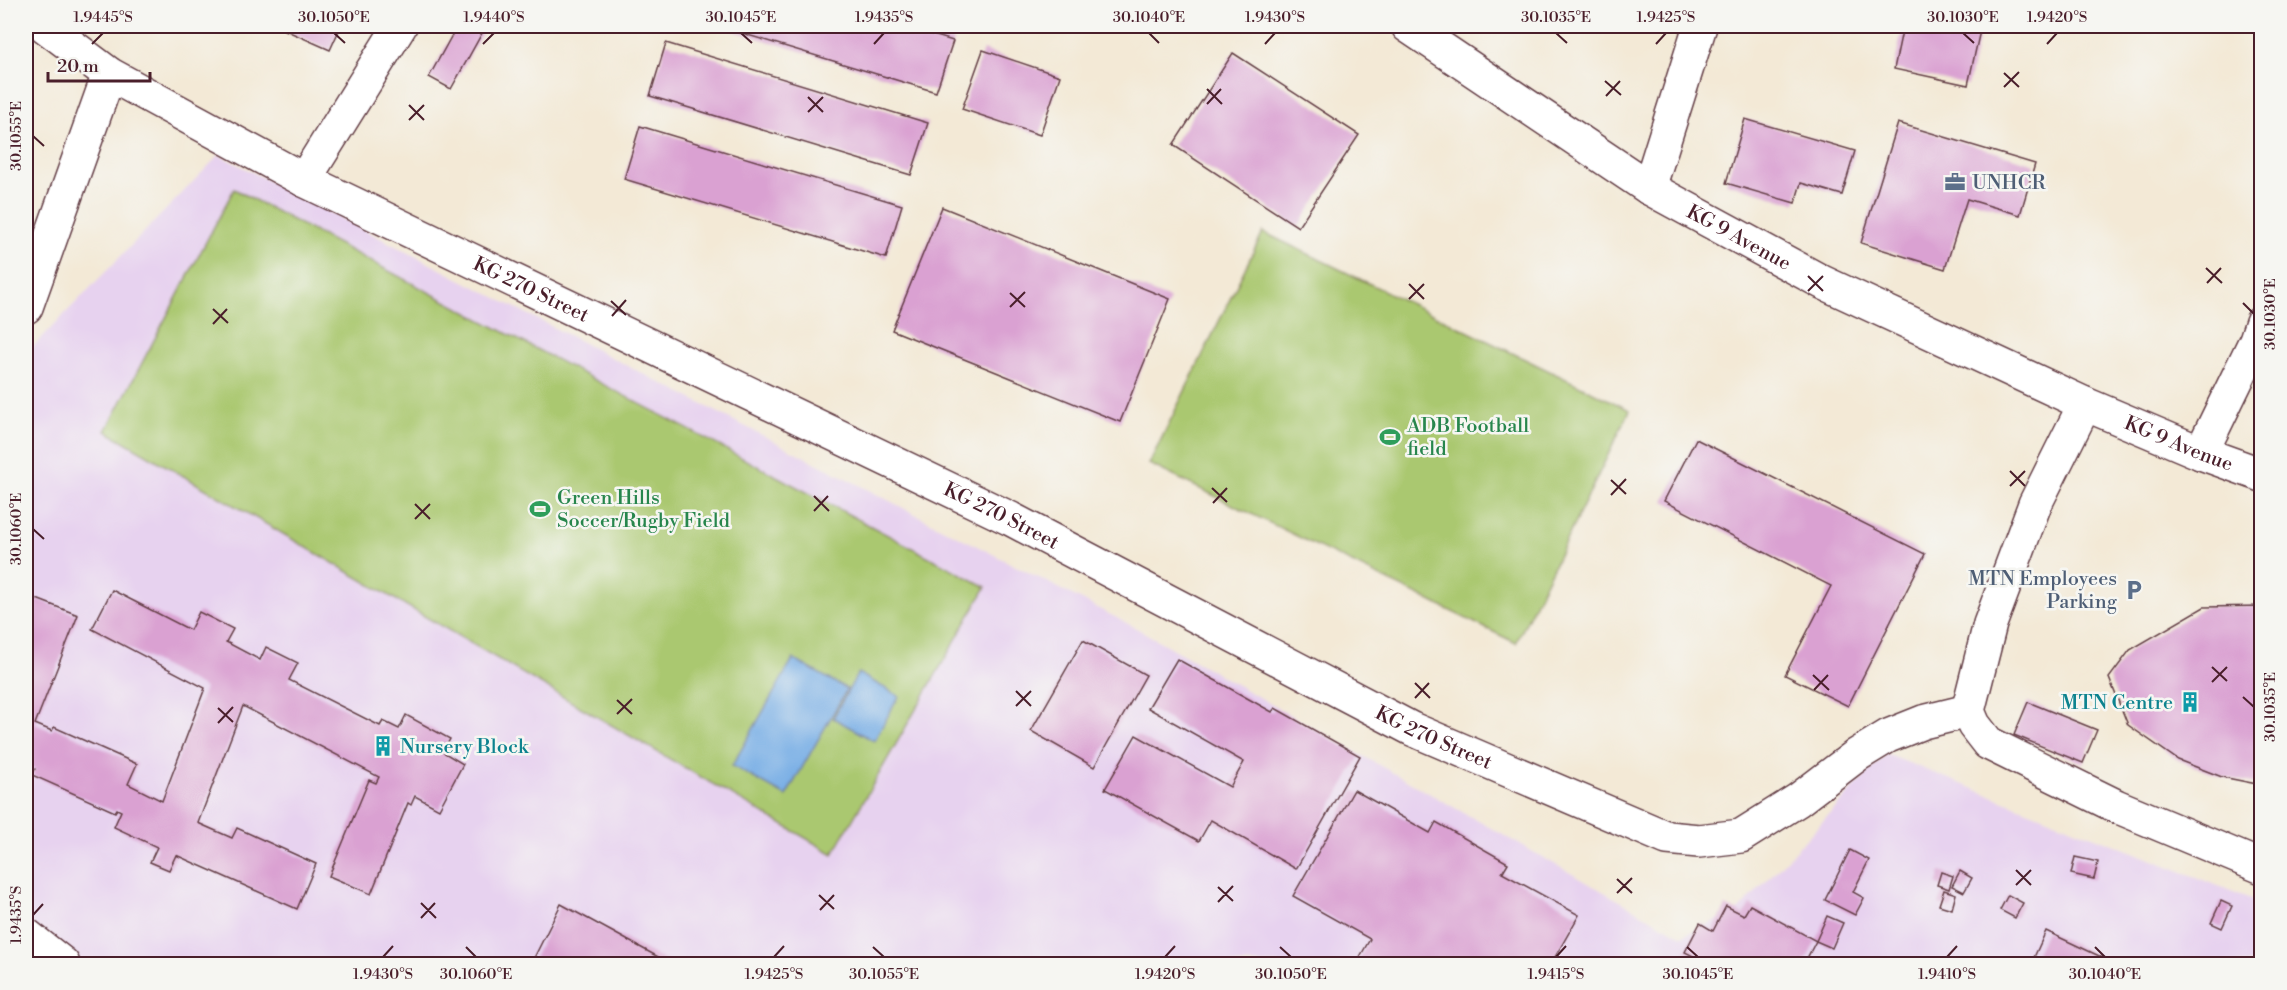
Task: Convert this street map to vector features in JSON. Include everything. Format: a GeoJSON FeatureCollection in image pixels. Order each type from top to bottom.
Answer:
{"type":"FeatureCollection","features":[{"type":"Feature","properties":{"kind":"street","name":"KG 270 Street"},"geometry":{"type":"LineString","coordinates":[[45,26],[109,74],[304,180],[1011,519],[1412,729],[1667,838],[1699,841],[1741,836],[1798,800],[1857,755],[1888,736],[1923,723],[1968,711]]}},
{"type":"Feature","properties":{"kind":"street"},"geometry":{"type":"LineString","coordinates":[[304,180],[400,26]]}},
{"type":"Feature","properties":{"kind":"street","name":"KG 9 Avenue"},"geometry":{"type":"LineString","coordinates":[[1408,26],[1649,188],[1822,282],[2085,404],[2201,453],[2262,475]]}},
{"type":"Feature","properties":{"kind":"street"},"geometry":{"type":"LineString","coordinates":[[1649,188],[1700,26]]}},
{"type":"Feature","properties":{"kind":"street"},"geometry":{"type":"LineString","coordinates":[[26,307],[109,74]]}},
{"type":"Feature","properties":{"kind":"street"},"geometry":{"type":"LineString","coordinates":[[2201,453],[2256,340],[2262,322]]}},
{"type":"Feature","properties":{"kind":"street"},"geometry":{"type":"LineString","coordinates":[[2085,404],[2031,515],[1990,624],[1968,711],[1974,725],[1988,744],[2116,806],[2262,867]]}},
{"type":"Feature","properties":{"kind":"street"},"geometry":{"type":"LineString","coordinates":[[26,935],[63,964]]}},
{"type":"Feature","properties":{"kind":"shaded area"},"geometry":{"type":"Polygon","coordinates":[[[219,155],[1136,628],[1682,936],[1739,910],[1886,754],[2261,903],[2261,964],[26,964],[26,354],[219,155]]]}},
{"type":"Feature","properties":{"kind":"green space","name":"Green Hills Soccer/Rugby Field"},"geometry":{"type":"Polygon","coordinates":[[[234,189],[986,587],[833,854],[106,431],[234,189]]]}},
{"type":"Feature","properties":{"kind":"green space","name":"ADB Football field"},"geometry":{"type":"Polygon","coordinates":[[[1263,232],[1630,410],[1516,643],[1149,464],[1263,232]]]}},
{"type":"Feature","properties":{"kind":"water"},"geometry":{"type":"Polygon","coordinates":[[[793,659],[847,689],[786,796],[732,766],[793,659]]]}},
{"type":"Feature","properties":{"kind":"water"},"geometry":{"type":"Polygon","coordinates":[[[858,673],[899,696],[874,741],[833,718],[858,673]]]}},
{"type":"Feature","properties":{"kind":"building"},"geometry":{"type":"Polygon","coordinates":[[[276,26],[341,26],[330,50],[276,26]]]}},
{"type":"Feature","properties":{"kind":"building"},"geometry":{"type":"Polygon","coordinates":[[[457,26],[467,26],[482,33],[451,89],[429,77],[457,26]]]}},
{"type":"Feature","properties":{"kind":"building"},"geometry":{"type":"Polygon","coordinates":[[[718,26],[903,26],[953,41],[936,92],[718,26]]]}},
{"type":"Feature","properties":{"kind":"building"},"geometry":{"type":"Polygon","coordinates":[[[1903,26],[1981,26],[1968,85],[1894,69],[1903,26]]]}},
{"type":"Feature","properties":{"kind":"building"},"geometry":{"type":"Polygon","coordinates":[[[666,43],[928,123],[911,175],[650,96],[666,43]]]}},
{"type":"Feature","properties":{"kind":"building"},"geometry":{"type":"Polygon","coordinates":[[[983,50],[1060,76],[1040,135],[962,109],[983,50]]]}},
{"type":"Feature","properties":{"kind":"building"},"geometry":{"type":"Polygon","coordinates":[[[1233,53],[1359,135],[1298,227],[1173,145],[1233,53]]]}},
{"type":"Feature","properties":{"kind":"building"},"geometry":{"type":"Polygon","coordinates":[[[1745,119],[1855,151],[1842,195],[1801,183],[1795,203],[1726,183],[1745,119]]]}},
{"type":"Feature","properties":{"kind":"building","name":"UNHCR"},"geometry":{"type":"Polygon","coordinates":[[[1898,123],[2035,164],[2020,215],[1967,199],[1945,269],[1861,243],[1898,123]]]}},
{"type":"Feature","properties":{"kind":"building"},"geometry":{"type":"Polygon","coordinates":[[[640,126],[902,205],[886,258],[624,179],[640,126]]]}},
{"type":"Feature","properties":{"kind":"building"},"geometry":{"type":"Polygon","coordinates":[[[942,207],[1170,299],[1120,422],[892,330],[942,207]]]}},
{"type":"Feature","properties":{"kind":"building"},"geometry":{"type":"Polygon","coordinates":[[[1696,439],[1925,554],[1848,706],[1785,675],[1831,586],[1664,501],[1696,439]]]}},
{"type":"Feature","properties":{"kind":"building","name":"Nursery Block"},"geometry":{"type":"Polygon","coordinates":[[[112,590],[190,630],[199,612],[233,629],[226,642],[260,660],[266,647],[298,663],[289,680],[380,726],[383,721],[399,729],[406,715],[450,739],[443,752],[463,764],[439,809],[415,796],[411,805],[408,803],[371,894],[329,876],[369,780],[376,783],[379,777],[243,706],[198,823],[232,838],[237,828],[316,864],[297,909],[176,855],[169,870],[150,862],[157,847],[114,827],[121,811],[117,809],[115,812],[32,775],[35,769],[26,765],[26,619],[34,598],[78,615],[35,724],[52,731],[54,727],[137,764],[128,784],[162,801],[205,688],[92,629],[112,590]]]}},
{"type":"Feature","properties":{"kind":"building","name":"MTN Centre"},"geometry":{"type":"Polygon","coordinates":[[[2262,606],[2262,785],[2222,777],[2178,760],[2128,725],[2109,678],[2130,650],[2204,607],[2262,606]]]}},
{"type":"Feature","properties":{"kind":"building"},"geometry":{"type":"Polygon","coordinates":[[[1083,640],[1146,675],[1094,767],[1031,731],[1083,640]]]}},
{"type":"Feature","properties":{"kind":"building"},"geometry":{"type":"Polygon","coordinates":[[[1177,659],[1272,712],[1275,708],[1360,756],[1296,869],[1211,820],[1199,841],[1105,789],[1136,735],[1230,787],[1244,762],[1148,708],[1177,659]]]}},
{"type":"Feature","properties":{"kind":"building"},"geometry":{"type":"Polygon","coordinates":[[[2028,702],[2097,730],[2083,763],[2014,735],[2028,702]]]}},
{"type":"Feature","properties":{"kind":"building"},"geometry":{"type":"Polygon","coordinates":[[[1354,790],[1430,833],[1436,822],[1508,863],[1502,873],[1579,915],[1551,964],[1362,964],[1357,962],[1370,939],[1293,896],[1354,790]]]}},
{"type":"Feature","properties":{"kind":"building"},"geometry":{"type":"Polygon","coordinates":[[[1850,850],[1869,860],[1853,892],[1864,898],[1855,915],[1825,900],[1850,850]]]}},
{"type":"Feature","properties":{"kind":"building"},"geometry":{"type":"Polygon","coordinates":[[[2075,857],[2098,862],[2094,879],[2071,874],[2075,857]]]}},
{"type":"Feature","properties":{"kind":"building"},"geometry":{"type":"Polygon","coordinates":[[[1960,871],[1972,878],[1964,892],[1952,886],[1960,871]]]}},
{"type":"Feature","properties":{"kind":"building"},"geometry":{"type":"Polygon","coordinates":[[[1941,872],[1953,876],[1949,889],[1937,885],[1941,872]]]}},
{"type":"Feature","properties":{"kind":"building"},"geometry":{"type":"Polygon","coordinates":[[[1944,890],[1956,894],[1952,909],[1939,905],[1944,890]]]}},
{"type":"Feature","properties":{"kind":"building"},"geometry":{"type":"Polygon","coordinates":[[[2008,895],[2023,903],[2015,918],[2000,910],[2008,895]]]}},
{"type":"Feature","properties":{"kind":"building"},"geometry":{"type":"Polygon","coordinates":[[[2221,901],[2232,906],[2222,928],[2211,923],[2221,901]]]}},
{"type":"Feature","properties":{"kind":"building"},"geometry":{"type":"Polygon","coordinates":[[[561,904],[671,964],[531,964],[561,904]]]}},
{"type":"Feature","properties":{"kind":"building"},"geometry":{"type":"Polygon","coordinates":[[[1750,905],[1816,941],[1804,964],[1709,964],[1685,952],[1700,923],[1713,931],[1726,906],[1744,915],[1750,905]]]}},
{"type":"Feature","properties":{"kind":"building"},"geometry":{"type":"Polygon","coordinates":[[[1827,916],[1843,923],[1832,948],[1816,941],[1827,916]]]}},
{"type":"Feature","properties":{"kind":"building"},"geometry":{"type":"Polygon","coordinates":[[[2046,931],[2112,962],[2110,964],[2031,964],[2046,931]]]}},
{"type":"Feature","properties":{"kind":"place","name":"UNHCR"},"geometry":{"type":"Point","coordinates":[1955,182]}},
{"type":"Feature","properties":{"kind":"place","name":"ADB Football field"},"geometry":{"type":"Point","coordinates":[1390,437]}},
{"type":"Feature","properties":{"kind":"place","name":"Green Hills Soccer/Rugby Field"},"geometry":{"type":"Point","coordinates":[540,509]}},
{"type":"Feature","properties":{"kind":"place","name":"MTN Employees Parking"},"geometry":{"type":"Point","coordinates":[2134,590]}},
{"type":"Feature","properties":{"kind":"place","name":"MTN Centre"},"geometry":{"type":"Point","coordinates":[2190,702]}},
{"type":"Feature","properties":{"kind":"place","name":"Nursery Block"},"geometry":{"type":"Point","coordinates":[383,746]}}]}
